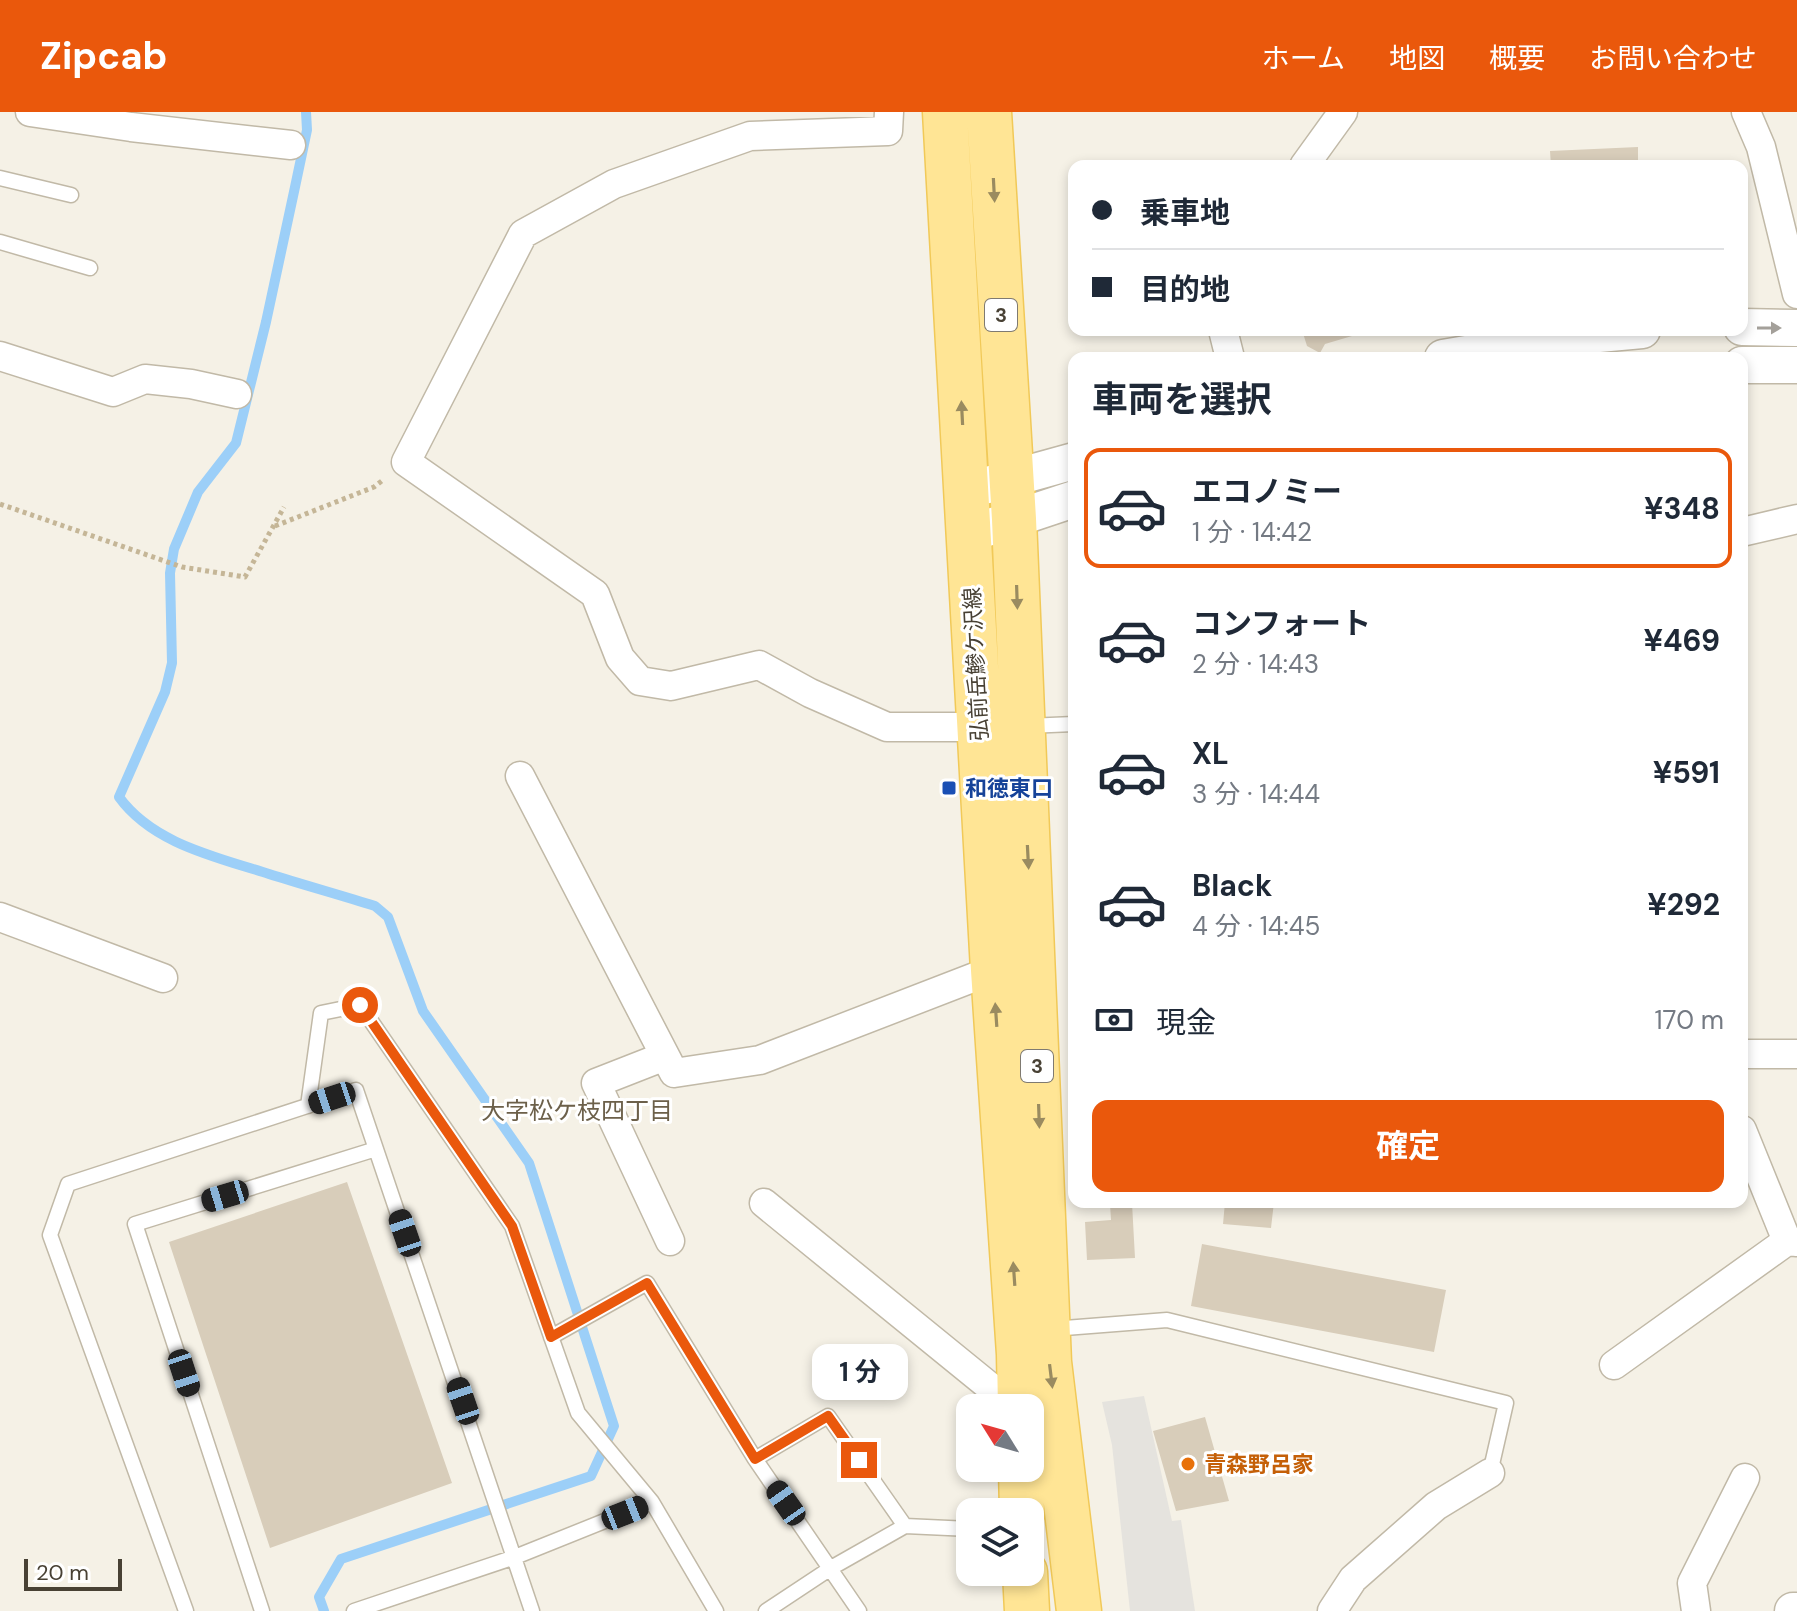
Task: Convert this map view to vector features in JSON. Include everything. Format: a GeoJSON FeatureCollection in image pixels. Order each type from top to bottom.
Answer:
{"type":"FeatureCollection","features":[{"type":"Feature","properties":{"kind":"main road","name":"弘前岳鰺ケ沢線"},"geometry":{"type":"LineString","coordinates":[[945,112],[993,970],[1019,1354],[1018,1394]]}},
{"type":"Feature","properties":{"kind":"main road","name":"3"},"geometry":{"type":"LineString","coordinates":[[989,112],[1012,500],[1049,1362],[1079,1611]]}},
{"type":"Feature","properties":{"kind":"main road"},"geometry":{"type":"LineString","coordinates":[[1026,1586],[1027,1611]]}},
{"type":"Feature","properties":{"kind":"street"},"geometry":{"type":"LineString","coordinates":[[30,112],[291,145]]}},
{"type":"Feature","properties":{"kind":"street"},"geometry":{"type":"LineString","coordinates":[[889,112],[888,131],[750,136],[614,184],[523,234],[406,462],[595,594],[620,658],[640,681],[671,686],[759,665],[810,693],[887,727],[1022,726]]}},
{"type":"Feature","properties":{"kind":"street"},"geometry":{"type":"LineString","coordinates":[[1308,160],[1343,112]]}},
{"type":"Feature","properties":{"kind":"street"},"geometry":{"type":"LineString","coordinates":[[1746,112],[1761,147],[1797,294]]}},
{"type":"Feature","properties":{"kind":"street"},"geometry":{"type":"LineString","coordinates":[[1748,327],[1797,328]]}},
{"type":"Feature","properties":{"kind":"street"},"geometry":{"type":"LineString","coordinates":[[1478,352],[1577,336]]}},
{"type":"Feature","properties":{"kind":"street"},"geometry":{"type":"LineString","coordinates":[[0,356],[113,392],[145,379],[191,384],[237,394]]}},
{"type":"Feature","properties":{"kind":"street"},"geometry":{"type":"LineString","coordinates":[[1748,365],[1797,365]]}},
{"type":"Feature","properties":{"kind":"street"},"geometry":{"type":"LineString","coordinates":[[969,534],[1012,500],[1068,465]]}},
{"type":"Feature","properties":{"kind":"street"},"geometry":{"type":"LineString","coordinates":[[966,491],[1012,500],[1068,499]]}},
{"type":"Feature","properties":{"kind":"street"},"geometry":{"type":"LineString","coordinates":[[1748,531],[1797,519]]}},
{"type":"Feature","properties":{"kind":"street"},"geometry":{"type":"LineString","coordinates":[[520,776],[674,1073],[760,1060],[993,970]]}},
{"type":"Feature","properties":{"kind":"street"},"geometry":{"type":"LineString","coordinates":[[0,917],[163,978]]}},
{"type":"Feature","properties":{"kind":"street"},"geometry":{"type":"LineString","coordinates":[[1748,1054],[1797,1054]]}},
{"type":"Feature","properties":{"kind":"street"},"geometry":{"type":"LineString","coordinates":[[665,1056],[596,1083],[670,1241]]}},
{"type":"Feature","properties":{"kind":"street"},"geometry":{"type":"LineString","coordinates":[[1614,1365],[1792,1242],[1748,1143]]}},
{"type":"Feature","properties":{"kind":"street"},"geometry":{"type":"LineString","coordinates":[[764,1203],[1001,1394]]}},
{"type":"Feature","properties":{"kind":"street"},"geometry":{"type":"LineString","coordinates":[[1332,1611],[1353,1579],[1436,1506],[1490,1473]]}},
{"type":"Feature","properties":{"kind":"street"},"geometry":{"type":"LineString","coordinates":[[1696,1611],[1692,1583],[1745,1478]]}},
{"type":"Feature","properties":{"kind":"lane"},"geometry":{"type":"LineString","coordinates":[[0,178],[71,195]]}},
{"type":"Feature","properties":{"kind":"lane"},"geometry":{"type":"LineString","coordinates":[[0,242],[90,268]]}},
{"type":"Feature","properties":{"kind":"lane"},"geometry":{"type":"LineString","coordinates":[[1022,726],[1068,724]]}},
{"type":"Feature","properties":{"kind":"lane"},"geometry":{"type":"LineString","coordinates":[[308,1106],[321,1013],[360,1005],[512,1226],[556,1334],[578,1413],[652,1502],[716,1611]]}},
{"type":"Feature","properties":{"kind":"lane"},"geometry":{"type":"LineString","coordinates":[[186,1611],[50,1235],[68,1184],[356,1090],[532,1611]]}},
{"type":"Feature","properties":{"kind":"lane"},"geometry":{"type":"LineString","coordinates":[[262,1611],[135,1224],[376,1149]]}},
{"type":"Feature","properties":{"kind":"lane"},"geometry":{"type":"LineString","coordinates":[[556,1334],[647,1283],[755,1459],[859,1611]]}},
{"type":"Feature","properties":{"kind":"lane"},"geometry":{"type":"LineString","coordinates":[[1048,1330],[1167,1320],[1506,1403],[1490,1473]]}},
{"type":"Feature","properties":{"kind":"lane"},"geometry":{"type":"LineString","coordinates":[[755,1459],[828,1416],[905,1526]]}},
{"type":"Feature","properties":{"kind":"lane"},"geometry":{"type":"LineString","coordinates":[[354,1611],[515,1557],[652,1502]]}},
{"type":"Feature","properties":{"kind":"lane"},"geometry":{"type":"LineString","coordinates":[[766,1611],[831,1568],[905,1526],[956,1528]]}},
{"type":"Feature","properties":{"kind":"path"},"geometry":{"type":"LineString","coordinates":[[274,527],[374,487],[406,462]]}},
{"type":"Feature","properties":{"kind":"path"},"geometry":{"type":"LineString","coordinates":[[0,504],[182,567],[245,577],[284,507]]}},
{"type":"Feature","properties":{"kind":"shaded area"},"geometry":{"type":"Polygon","coordinates":[[[1144,1396],[1172,1521],[1181,1520],[1195,1611],[1130,1611],[1112,1445],[1102,1402],[1144,1396]]]}},
{"type":"Feature","properties":{"kind":"building"},"geometry":{"type":"Polygon","coordinates":[[[1638,147],[1638,160],[1551,160],[1550,151],[1638,147]]]}},
{"type":"Feature","properties":{"kind":"building"},"geometry":{"type":"Polygon","coordinates":[[[1304,336],[1352,336],[1325,344],[1321,352],[1307,346],[1304,336]]]}},
{"type":"Feature","properties":{"kind":"building"},"geometry":{"type":"Polygon","coordinates":[[[347,1182],[452,1483],[270,1548],[169,1242],[347,1182]]]}},
{"type":"Feature","properties":{"kind":"building"},"geometry":{"type":"Polygon","coordinates":[[[1110,1208],[1132,1208],[1135,1258],[1087,1260],[1085,1222],[1111,1220],[1110,1208]]]}},
{"type":"Feature","properties":{"kind":"building"},"geometry":{"type":"Polygon","coordinates":[[[1224,1208],[1273,1208],[1271,1228],[1223,1224],[1224,1208]]]}},
{"type":"Feature","properties":{"kind":"building"},"geometry":{"type":"Polygon","coordinates":[[[1202,1244],[1446,1290],[1434,1352],[1191,1306],[1202,1244]]]}},
{"type":"Feature","properties":{"kind":"building"},"geometry":{"type":"Polygon","coordinates":[[[1205,1417],[1229,1501],[1176,1511],[1153,1431],[1205,1417]]]}},
{"type":"Feature","properties":{"kind":"waterway"},"geometry":{"type":"LineString","coordinates":[[306,112],[307,130],[295,187],[236,443],[198,492],[174,549],[170,573],[172,663],[165,692],[119,797],[149,826],[187,847],[375,906],[388,917],[423,1011],[529,1163],[614,1426],[591,1476],[341,1559],[319,1597],[324,1611]]}},
{"type":"Feature","properties":{"kind":"place","name":"和徳東口"},"geometry":{"type":"Point","coordinates":[949,788]}},
{"type":"Feature","properties":{"kind":"place","name":"青森野呂家"},"geometry":{"type":"Point","coordinates":[1188,1464]}},
{"type":"Feature","properties":{"kind":"district","name":"大字松ケ枝四丁目"},"geometry":{"type":"Point","coordinates":[577,1110]}},
{"type":"Feature","properties":{"kind":"route"},"geometry":{"type":"LineString","coordinates":[[360,1005],[512,1226],[551,1337],[647,1283],[755,1459],[828,1416],[859,1460]]}}]}
